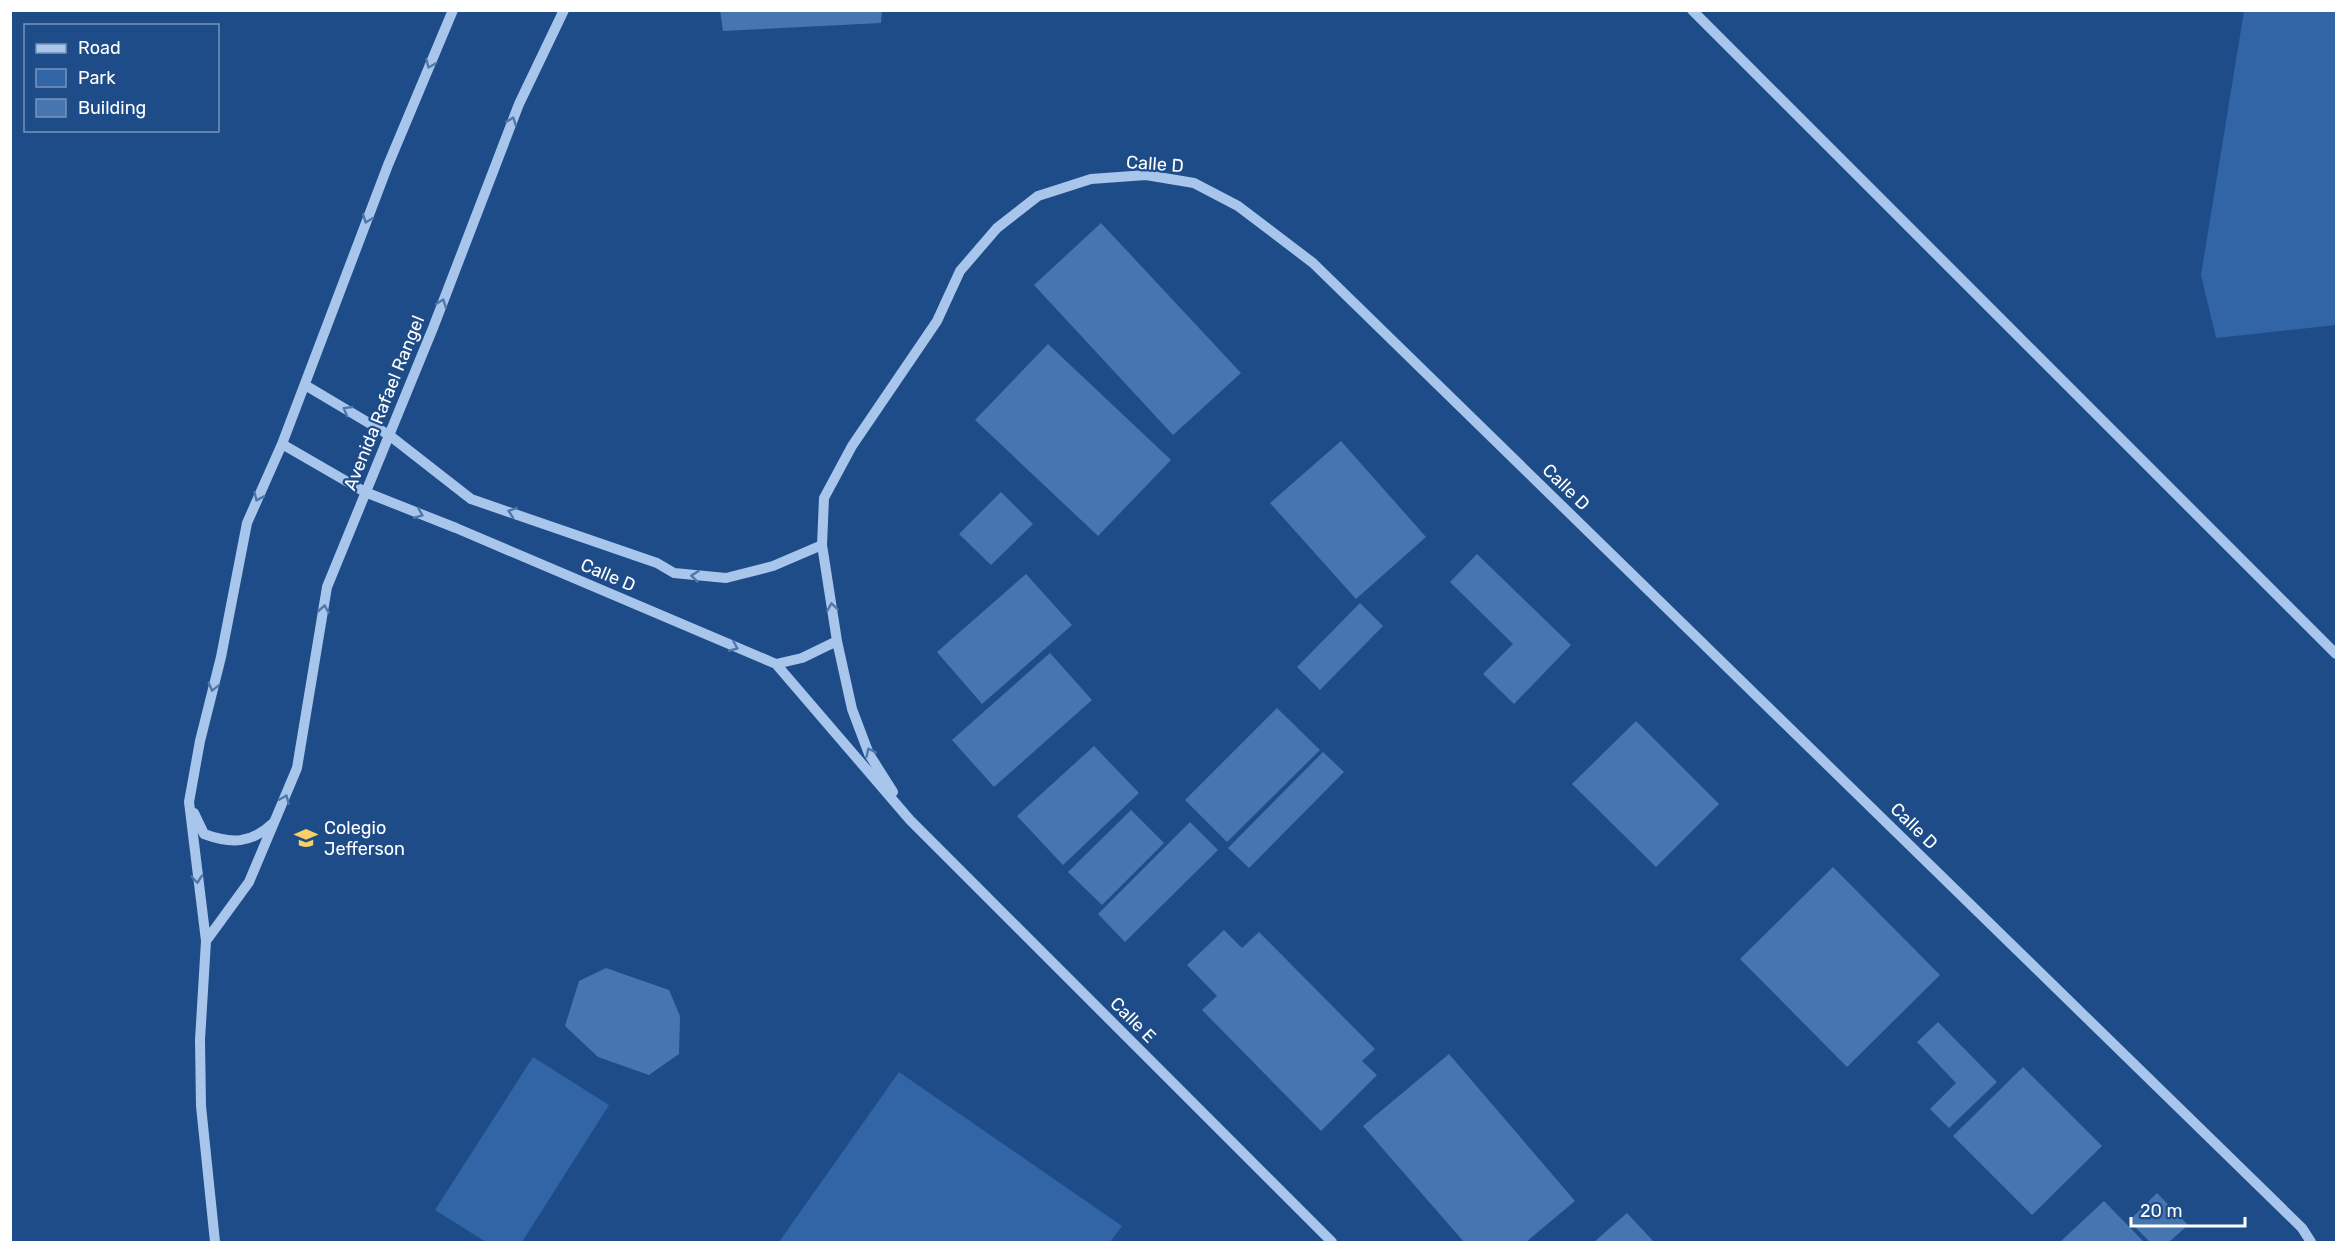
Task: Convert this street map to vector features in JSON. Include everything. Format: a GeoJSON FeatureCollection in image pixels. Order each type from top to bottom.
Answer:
{"type":"FeatureCollection","features":[{"type":"Feature","properties":{"kind":"street"},"geometry":{"type":"LineString","coordinates":[[215,1242],[201,1106],[200,1040],[206,941],[189,802],[200,741],[221,657],[247,523],[282,444],[388,165],[453,10]]}},
{"type":"Feature","properties":{"kind":"street","name":"Avenida Rafael Rangel"},"geometry":{"type":"LineString","coordinates":[[206,941],[249,882],[297,768],[327,587],[519,104],[564,10]]}},
{"type":"Feature","properties":{"kind":"street"},"geometry":{"type":"LineString","coordinates":[[1692,10],[2337,654]]}},
{"type":"Feature","properties":{"kind":"street","name":"Calle D"},"geometry":{"type":"LineString","coordinates":[[837,640],[822,545],[824,498],[852,446],[936,321],[960,271],[997,228],[1038,196],[1091,179],[1146,176],[1194,183],[1238,207],[1313,263],[2302,1228],[2311,1242]]}},
{"type":"Feature","properties":{"kind":"street","name":"Calle D"},"geometry":{"type":"LineString","coordinates":[[305,385],[389,435],[471,499],[657,562],[674,573],[726,578],[773,566],[822,545]]}},
{"type":"Feature","properties":{"kind":"street","name":"Calle D"},"geometry":{"type":"LineString","coordinates":[[282,444],[365,492],[456,528],[776,664]]}},
{"type":"Feature","properties":{"kind":"street"},"geometry":{"type":"LineString","coordinates":[[776,664],[802,658],[837,640]]}},
{"type":"Feature","properties":{"kind":"street","name":"Calle E"},"geometry":{"type":"LineString","coordinates":[[837,640],[852,709],[870,754],[910,820]]}},
{"type":"Feature","properties":{"kind":"street","name":"Calle E"},"geometry":{"type":"LineString","coordinates":[[776,664],[910,820],[1332,1242]]}},
{"type":"Feature","properties":{"kind":"street"},"geometry":{"type":"LineString","coordinates":[[189,802],[204,834],[222,841],[246,839],[266,830],[276,820]]}},
{"type":"Feature","properties":{"kind":"green space"},"geometry":{"type":"Polygon","coordinates":[[[2244,11],[2336,11],[2336,325],[2216,338],[2201,275],[2244,11]]]}},
{"type":"Feature","properties":{"kind":"green space"},"geometry":{"type":"Polygon","coordinates":[[[533,1057],[609,1105],[522,1242],[486,1242],[435,1210],[533,1057]]]}},
{"type":"Feature","properties":{"kind":"green space"},"geometry":{"type":"Polygon","coordinates":[[[899,1072],[1122,1226],[1110,1242],[779,1242],[899,1072]]]}},
{"type":"Feature","properties":{"kind":"building"},"geometry":{"type":"Polygon","coordinates":[[[720,10],[882,10],[881,23],[723,31],[720,10]]]}},
{"type":"Feature","properties":{"kind":"building"},"geometry":{"type":"Polygon","coordinates":[[[1101,223],[1241,373],[1173,435],[1034,285],[1101,223]]]}},
{"type":"Feature","properties":{"kind":"building"},"geometry":{"type":"Polygon","coordinates":[[[1048,344],[1171,460],[1098,536],[975,420],[1048,344]]]}},
{"type":"Feature","properties":{"kind":"building"},"geometry":{"type":"Polygon","coordinates":[[[1341,441],[1426,537],[1356,599],[1270,503],[1341,441]]]}},
{"type":"Feature","properties":{"kind":"building"},"geometry":{"type":"Polygon","coordinates":[[[1001,492],[1033,524],[991,565],[959,534],[1001,492]]]}},
{"type":"Feature","properties":{"kind":"building"},"geometry":{"type":"Polygon","coordinates":[[[1477,554],[1571,645],[1514,704],[1483,674],[1513,644],[1450,582],[1477,554]]]}},
{"type":"Feature","properties":{"kind":"building"},"geometry":{"type":"Polygon","coordinates":[[[1026,574],[1072,625],[982,704],[937,652],[1026,574]]]}},
{"type":"Feature","properties":{"kind":"building"},"geometry":{"type":"Polygon","coordinates":[[[1360,603],[1383,626],[1320,690],[1297,667],[1360,603]]]}},
{"type":"Feature","properties":{"kind":"building"},"geometry":{"type":"Polygon","coordinates":[[[1050,653],[1092,700],[994,787],[952,740],[1050,653]]]}},
{"type":"Feature","properties":{"kind":"building"},"geometry":{"type":"Polygon","coordinates":[[[1277,708],[1320,750],[1227,842],[1185,800],[1277,708]]]}},
{"type":"Feature","properties":{"kind":"building"},"geometry":{"type":"Polygon","coordinates":[[[1636,721],[1719,804],[1656,867],[1572,784],[1636,721]]]}},
{"type":"Feature","properties":{"kind":"building"},"geometry":{"type":"Polygon","coordinates":[[[1094,746],[1139,793],[1063,865],[1017,816],[1094,746]]]}},
{"type":"Feature","properties":{"kind":"building"},"geometry":{"type":"Polygon","coordinates":[[[1323,752],[1344,772],[1249,868],[1228,848],[1323,752]]]}},
{"type":"Feature","properties":{"kind":"building"},"geometry":{"type":"Polygon","coordinates":[[[1131,810],[1164,843],[1102,905],[1068,872],[1131,810]]]}},
{"type":"Feature","properties":{"kind":"building"},"geometry":{"type":"Polygon","coordinates":[[[1190,822],[1218,850],[1125,942],[1098,914],[1190,822]]]}},
{"type":"Feature","properties":{"kind":"building"},"geometry":{"type":"Polygon","coordinates":[[[1833,867],[1940,975],[1847,1067],[1740,959],[1833,867]]]}},
{"type":"Feature","properties":{"kind":"building"},"geometry":{"type":"Polygon","coordinates":[[[1224,930],[1242,948],[1259,932],[1375,1049],[1362,1061],[1377,1075],[1321,1131],[1202,1010],[1217,996],[1187,965],[1224,930]]]}},
{"type":"Feature","properties":{"kind":"building"},"geometry":{"type":"Polygon","coordinates":[[[606,968],[669,990],[680,1016],[679,1054],[649,1075],[598,1057],[565,1026],[579,981],[606,968]]]}},
{"type":"Feature","properties":{"kind":"building"},"geometry":{"type":"Polygon","coordinates":[[[1938,1022],[1997,1082],[1949,1128],[1930,1109],[1956,1083],[1917,1042],[1938,1022]]]}},
{"type":"Feature","properties":{"kind":"building"},"geometry":{"type":"Polygon","coordinates":[[[1449,1054],[1575,1201],[1526,1242],[1464,1242],[1363,1126],[1449,1054]]]}},
{"type":"Feature","properties":{"kind":"building"},"geometry":{"type":"Polygon","coordinates":[[[2023,1067],[2102,1146],[2032,1215],[1953,1136],[2023,1067]]]}},
{"type":"Feature","properties":{"kind":"building"},"geometry":{"type":"Polygon","coordinates":[[[2157,1193],[2188,1225],[2169,1242],[2150,1242],[2129,1221],[2157,1193]]]}},
{"type":"Feature","properties":{"kind":"building"},"geometry":{"type":"Polygon","coordinates":[[[2104,1201],[2144,1242],[2060,1242],[2104,1201]]]}},
{"type":"Feature","properties":{"kind":"building"},"geometry":{"type":"Polygon","coordinates":[[[1627,1213],[1654,1242],[1594,1242],[1627,1213]]]}},
{"type":"Feature","properties":{"kind":"place","name":"Colegio Jefferson"},"geometry":{"type":"Point","coordinates":[306,838]}}]}
